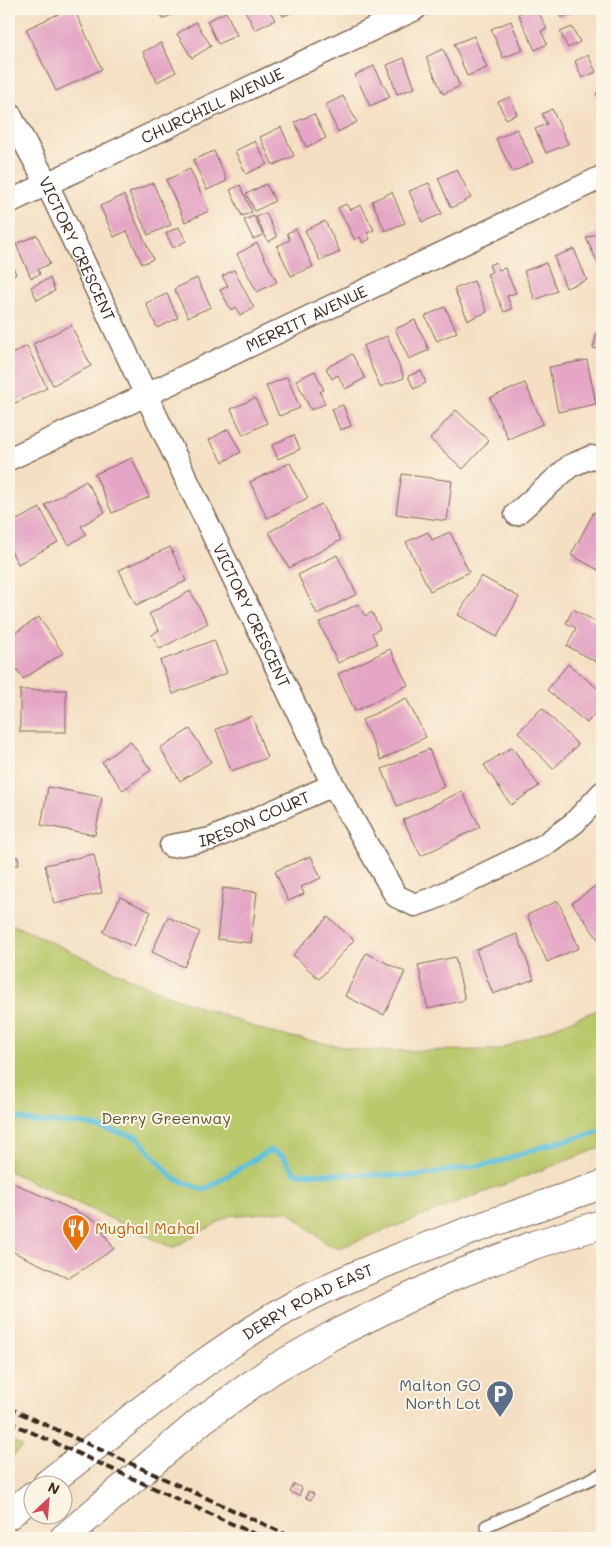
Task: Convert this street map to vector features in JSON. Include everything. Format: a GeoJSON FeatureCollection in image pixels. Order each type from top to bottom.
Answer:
{"type":"FeatureCollection","features":[{"type":"Feature","properties":{"kind":"main road","name":"DERRY ROAD EAST"},"geometry":{"type":"LineString","coordinates":[[61,1474],[237,1341],[305,1299],[342,1281],[434,1243],[602,1185]]}},
{"type":"Feature","properties":{"kind":"main road"},"geometry":{"type":"LineString","coordinates":[[64,1538],[202,1420],[272,1370],[333,1335],[453,1276],[534,1245],[602,1224]]}},
{"type":"Feature","properties":{"kind":"main road"},"geometry":{"type":"LineString","coordinates":[[9,1515],[22,1504]]}},
{"type":"Feature","properties":{"kind":"street","name":"CHURCHILL AVENUE"},"geometry":{"type":"LineString","coordinates":[[9,202],[414,9]]}},
{"type":"Feature","properties":{"kind":"street","name":"VICTORY CRESCENT"},"geometry":{"type":"LineString","coordinates":[[9,113],[47,184],[333,785],[396,896],[415,904],[435,898],[543,846],[574,823],[602,793]]}},
{"type":"Feature","properties":{"kind":"street","name":"MERRITT AVENUE"},"geometry":{"type":"LineString","coordinates":[[9,459],[602,177]]}},
{"type":"Feature","properties":{"kind":"street"},"geometry":{"type":"LineString","coordinates":[[516,514],[570,466],[591,457],[602,459]]}},
{"type":"Feature","properties":{"kind":"street","name":"IRESON COURT"},"geometry":{"type":"LineString","coordinates":[[171,846],[211,840],[333,785]]}},
{"type":"Feature","properties":{"kind":"lane"},"geometry":{"type":"LineString","coordinates":[[486,1526],[602,1474]]}},
{"type":"Feature","properties":{"kind":"green space","name":"Derry Greenway"},"geometry":{"type":"Polygon","coordinates":[[[9,923],[162,993],[271,1033],[364,1051],[498,1050],[602,1008],[602,1147],[339,1248],[326,1243],[288,1211],[229,1216],[173,1248],[9,1171],[9,923]]]}},
{"type":"Feature","properties":{"kind":"green space"},"geometry":{"type":"Polygon","coordinates":[[[9,1440],[23,1447],[9,1459],[9,1440]]]}},
{"type":"Feature","properties":{"kind":"building"},"geometry":{"type":"Polygon","coordinates":[[[69,9],[74,9],[102,69],[56,91],[26,29],[69,9]]]}},
{"type":"Feature","properties":{"kind":"building"},"geometry":{"type":"Polygon","coordinates":[[[158,9],[170,9],[173,14],[163,19],[158,9]]]}},
{"type":"Feature","properties":{"kind":"building"},"geometry":{"type":"Polygon","coordinates":[[[244,9],[269,9],[275,20],[255,30],[244,9]]]}},
{"type":"Feature","properties":{"kind":"building"},"geometry":{"type":"Polygon","coordinates":[[[280,9],[299,9],[283,16],[280,9]]]}},
{"type":"Feature","properties":{"kind":"building"},"geometry":{"type":"Polygon","coordinates":[[[530,9],[537,9],[547,29],[541,31],[547,44],[535,50],[518,14],[530,9]]]}},
{"type":"Feature","properties":{"kind":"building"},"geometry":{"type":"Polygon","coordinates":[[[556,9],[579,9],[561,18],[556,9]]]}},
{"type":"Feature","properties":{"kind":"building"},"geometry":{"type":"Polygon","coordinates":[[[226,12],[237,35],[218,44],[207,21],[226,12]]]}},
{"type":"Feature","properties":{"kind":"building"},"geometry":{"type":"Polygon","coordinates":[[[511,21],[523,50],[503,58],[491,29],[511,21]]]}},
{"type":"Feature","properties":{"kind":"building"},"geometry":{"type":"Polygon","coordinates":[[[196,22],[211,46],[192,58],[177,34],[196,22]]]}},
{"type":"Feature","properties":{"kind":"building"},"geometry":{"type":"Polygon","coordinates":[[[572,27],[580,42],[568,48],[560,32],[572,27]]]}},
{"type":"Feature","properties":{"kind":"building"},"geometry":{"type":"Polygon","coordinates":[[[474,36],[487,68],[467,76],[454,44],[474,36]]]}},
{"type":"Feature","properties":{"kind":"building"},"geometry":{"type":"Polygon","coordinates":[[[161,43],[176,72],[157,82],[143,52],[161,43]]]}},
{"type":"Feature","properties":{"kind":"building"},"geometry":{"type":"Polygon","coordinates":[[[443,49],[460,86],[443,94],[426,57],[443,49]]]}},
{"type":"Feature","properties":{"kind":"building"},"geometry":{"type":"Polygon","coordinates":[[[588,55],[596,72],[582,78],[575,61],[588,55]]]}},
{"type":"Feature","properties":{"kind":"building"},"geometry":{"type":"Polygon","coordinates":[[[404,58],[415,88],[397,94],[387,65],[404,58]]]}},
{"type":"Feature","properties":{"kind":"building"},"geometry":{"type":"Polygon","coordinates":[[[374,66],[390,97],[370,106],[355,75],[374,66]]]}},
{"type":"Feature","properties":{"kind":"building"},"geometry":{"type":"Polygon","coordinates":[[[602,91],[602,106],[596,93],[602,91]]]}},
{"type":"Feature","properties":{"kind":"building"},"geometry":{"type":"Polygon","coordinates":[[[343,96],[357,122],[338,132],[325,105],[343,96]]]}},
{"type":"Feature","properties":{"kind":"building"},"geometry":{"type":"Polygon","coordinates":[[[510,97],[517,114],[506,119],[498,102],[510,97]]]}},
{"type":"Feature","properties":{"kind":"building"},"geometry":{"type":"Polygon","coordinates":[[[552,109],[568,144],[546,153],[535,129],[547,124],[542,114],[552,109]]]}},
{"type":"Feature","properties":{"kind":"building"},"geometry":{"type":"Polygon","coordinates":[[[314,114],[326,138],[306,147],[295,122],[314,114]]]}},
{"type":"Feature","properties":{"kind":"building"},"geometry":{"type":"Polygon","coordinates":[[[281,127],[294,156],[273,165],[260,137],[281,127]]]}},
{"type":"Feature","properties":{"kind":"building"},"geometry":{"type":"Polygon","coordinates":[[[517,129],[533,162],[513,172],[496,139],[517,129]]]}},
{"type":"Feature","properties":{"kind":"building"},"geometry":{"type":"Polygon","coordinates":[[[255,141],[267,164],[246,174],[235,151],[255,141]]]}},
{"type":"Feature","properties":{"kind":"building"},"geometry":{"type":"Polygon","coordinates":[[[214,151],[227,181],[207,190],[193,160],[214,151]]]}},
{"type":"Feature","properties":{"kind":"building"},"geometry":{"type":"Polygon","coordinates":[[[190,169],[209,211],[185,222],[166,180],[190,169]]]}},
{"type":"Feature","properties":{"kind":"building"},"geometry":{"type":"Polygon","coordinates":[[[457,169],[471,198],[451,208],[438,178],[457,169]]]}},
{"type":"Feature","properties":{"kind":"building"},"geometry":{"type":"Polygon","coordinates":[[[153,183],[171,225],[148,235],[129,193],[153,183]]]}},
{"type":"Feature","properties":{"kind":"building"},"geometry":{"type":"Polygon","coordinates":[[[429,183],[442,214],[422,222],[409,191],[429,183]]]}},
{"type":"Feature","properties":{"kind":"building"},"geometry":{"type":"Polygon","coordinates":[[[266,184],[275,201],[255,211],[246,194],[266,184]]]}},
{"type":"Feature","properties":{"kind":"building"},"geometry":{"type":"Polygon","coordinates":[[[240,185],[252,212],[242,216],[230,190],[240,185]]]}},
{"type":"Feature","properties":{"kind":"building"},"geometry":{"type":"Polygon","coordinates":[[[392,192],[405,223],[385,231],[372,201],[392,192]]]}},
{"type":"Feature","properties":{"kind":"building"},"geometry":{"type":"Polygon","coordinates":[[[124,195],[153,259],[142,264],[127,231],[114,237],[100,206],[124,195]]]}},
{"type":"Feature","properties":{"kind":"building"},"geometry":{"type":"Polygon","coordinates":[[[346,204],[350,210],[361,205],[374,230],[367,233],[370,239],[363,243],[360,237],[355,240],[338,208],[346,204]]]}},
{"type":"Feature","properties":{"kind":"building"},"geometry":{"type":"Polygon","coordinates":[[[266,213],[277,237],[268,242],[256,217],[266,213]]]}},
{"type":"Feature","properties":{"kind":"building"},"geometry":{"type":"Polygon","coordinates":[[[254,216],[263,235],[253,239],[244,220],[254,216]]]}},
{"type":"Feature","properties":{"kind":"building"},"geometry":{"type":"Polygon","coordinates":[[[325,221],[340,252],[320,261],[305,230],[325,221]]]}},
{"type":"Feature","properties":{"kind":"building"},"geometry":{"type":"Polygon","coordinates":[[[179,227],[186,241],[173,248],[166,233],[179,227]]]}},
{"type":"Feature","properties":{"kind":"building"},"geometry":{"type":"Polygon","coordinates":[[[296,229],[313,267],[291,276],[277,246],[290,240],[287,233],[296,229]]]}},
{"type":"Feature","properties":{"kind":"building"},"geometry":{"type":"Polygon","coordinates":[[[602,231],[602,272],[586,238],[602,231]]]}},
{"type":"Feature","properties":{"kind":"building"},"geometry":{"type":"Polygon","coordinates":[[[37,235],[50,264],[38,269],[40,274],[31,278],[16,244],[37,235]]]}},
{"type":"Feature","properties":{"kind":"building"},"geometry":{"type":"Polygon","coordinates":[[[257,243],[277,282],[257,292],[237,254],[257,243]]]}},
{"type":"Feature","properties":{"kind":"building"},"geometry":{"type":"Polygon","coordinates":[[[574,249],[587,280],[566,288],[554,257],[574,249]]]}},
{"type":"Feature","properties":{"kind":"building"},"geometry":{"type":"Polygon","coordinates":[[[9,259],[16,274],[9,278],[9,259]]]}},
{"type":"Feature","properties":{"kind":"building"},"geometry":{"type":"Polygon","coordinates":[[[496,262],[499,270],[505,268],[516,293],[507,296],[512,309],[504,312],[487,274],[492,272],[489,265],[496,262]]]}},
{"type":"Feature","properties":{"kind":"building"},"geometry":{"type":"Polygon","coordinates":[[[546,263],[557,291],[535,300],[524,271],[546,263]]]}},
{"type":"Feature","properties":{"kind":"building"},"geometry":{"type":"Polygon","coordinates":[[[234,270],[254,308],[240,315],[236,307],[231,310],[220,290],[228,286],[222,276],[234,270]]]}},
{"type":"Feature","properties":{"kind":"building"},"geometry":{"type":"Polygon","coordinates":[[[50,278],[55,291],[37,300],[31,287],[50,278]]]}},
{"type":"Feature","properties":{"kind":"building"},"geometry":{"type":"Polygon","coordinates":[[[197,278],[211,307],[188,317],[174,289],[197,278]]]}},
{"type":"Feature","properties":{"kind":"building"},"geometry":{"type":"Polygon","coordinates":[[[474,281],[487,312],[468,320],[454,289],[474,281]]]}},
{"type":"Feature","properties":{"kind":"building"},"geometry":{"type":"Polygon","coordinates":[[[167,294],[178,318],[157,328],[146,303],[167,294]]]}},
{"type":"Feature","properties":{"kind":"building"},"geometry":{"type":"Polygon","coordinates":[[[445,307],[457,332],[437,341],[425,316],[445,307]]]}},
{"type":"Feature","properties":{"kind":"building"},"geometry":{"type":"Polygon","coordinates":[[[415,320],[429,350],[409,359],[395,329],[415,320]]]}},
{"type":"Feature","properties":{"kind":"building"},"geometry":{"type":"Polygon","coordinates":[[[71,325],[91,366],[53,385],[33,344],[71,325]]]}},
{"type":"Feature","properties":{"kind":"building"},"geometry":{"type":"Polygon","coordinates":[[[597,332],[602,334],[602,350],[593,348],[597,332]]]}},
{"type":"Feature","properties":{"kind":"building"},"geometry":{"type":"Polygon","coordinates":[[[387,336],[404,378],[380,387],[363,346],[387,336]]]}},
{"type":"Feature","properties":{"kind":"building"},"geometry":{"type":"Polygon","coordinates":[[[27,346],[47,388],[9,406],[9,355],[27,346]]]}},
{"type":"Feature","properties":{"kind":"building"},"geometry":{"type":"Polygon","coordinates":[[[352,354],[365,378],[345,389],[338,375],[332,379],[326,368],[352,354]]]}},
{"type":"Feature","properties":{"kind":"building"},"geometry":{"type":"Polygon","coordinates":[[[587,360],[596,404],[558,412],[549,367],[587,360]]]}},
{"type":"Feature","properties":{"kind":"building"},"geometry":{"type":"Polygon","coordinates":[[[315,371],[324,390],[320,392],[325,404],[311,410],[296,380],[315,371]]]}},
{"type":"Feature","properties":{"kind":"building"},"geometry":{"type":"Polygon","coordinates":[[[421,371],[426,383],[414,389],[408,376],[421,371]]]}},
{"type":"Feature","properties":{"kind":"building"},"geometry":{"type":"Polygon","coordinates":[[[287,377],[300,408],[279,416],[266,386],[287,377]]]}},
{"type":"Feature","properties":{"kind":"building"},"geometry":{"type":"Polygon","coordinates":[[[525,383],[543,424],[508,439],[490,398],[525,383]]]}},
{"type":"Feature","properties":{"kind":"building"},"geometry":{"type":"Polygon","coordinates":[[[255,398],[267,423],[243,435],[231,409],[255,398]]]}},
{"type":"Feature","properties":{"kind":"building"},"geometry":{"type":"Polygon","coordinates":[[[343,405],[351,426],[340,430],[332,409],[343,405]]]}},
{"type":"Feature","properties":{"kind":"building"},"geometry":{"type":"Polygon","coordinates":[[[456,410],[489,441],[463,469],[430,439],[456,410]]]}},
{"type":"Feature","properties":{"kind":"building"},"geometry":{"type":"Polygon","coordinates":[[[228,429],[241,452],[223,462],[209,440],[228,429]]]}},
{"type":"Feature","properties":{"kind":"building"},"geometry":{"type":"Polygon","coordinates":[[[294,435],[300,449],[278,459],[272,445],[294,435]]]}},
{"type":"Feature","properties":{"kind":"building"},"geometry":{"type":"Polygon","coordinates":[[[132,458],[149,497],[112,513],[95,474],[132,458]]]}},
{"type":"Feature","properties":{"kind":"building"},"geometry":{"type":"Polygon","coordinates":[[[290,463],[308,498],[267,518],[250,482],[290,463]]]}},
{"type":"Feature","properties":{"kind":"building"},"geometry":{"type":"Polygon","coordinates":[[[402,474],[452,481],[447,521],[396,514],[402,474]]]}},
{"type":"Feature","properties":{"kind":"building"},"geometry":{"type":"Polygon","coordinates":[[[86,481],[105,512],[81,526],[86,534],[69,545],[45,505],[86,481]]]}},
{"type":"Feature","properties":{"kind":"building"},"geometry":{"type":"Polygon","coordinates":[[[321,504],[341,540],[289,568],[269,532],[321,504]]]}},
{"type":"Feature","properties":{"kind":"building"},"geometry":{"type":"Polygon","coordinates":[[[40,508],[58,542],[18,564],[9,547],[9,524],[40,508]]]}},
{"type":"Feature","properties":{"kind":"building"},"geometry":{"type":"Polygon","coordinates":[[[594,512],[602,516],[602,572],[571,555],[594,512]]]}},
{"type":"Feature","properties":{"kind":"building"},"geometry":{"type":"Polygon","coordinates":[[[428,532],[432,540],[450,532],[469,572],[430,591],[406,542],[428,532]]]}},
{"type":"Feature","properties":{"kind":"building"},"geometry":{"type":"Polygon","coordinates":[[[170,547],[186,581],[136,605],[119,570],[170,547]]]}},
{"type":"Feature","properties":{"kind":"building"},"geometry":{"type":"Polygon","coordinates":[[[337,555],[357,594],[317,614],[298,575],[337,555]]]}},
{"type":"Feature","properties":{"kind":"building"},"geometry":{"type":"Polygon","coordinates":[[[481,576],[519,597],[497,637],[458,615],[481,576]]]}},
{"type":"Feature","properties":{"kind":"building"},"geometry":{"type":"Polygon","coordinates":[[[190,591],[208,623],[160,649],[152,635],[159,630],[149,614],[190,591]]]}},
{"type":"Feature","properties":{"kind":"building"},"geometry":{"type":"Polygon","coordinates":[[[358,604],[365,616],[372,612],[380,629],[372,633],[377,644],[338,663],[319,623],[358,604]]]}},
{"type":"Feature","properties":{"kind":"building"},"geometry":{"type":"Polygon","coordinates":[[[573,609],[602,625],[602,665],[567,646],[576,628],[566,623],[573,609]]]}},
{"type":"Feature","properties":{"kind":"building"},"geometry":{"type":"Polygon","coordinates":[[[39,617],[63,653],[23,679],[9,657],[9,637],[39,617]]]}},
{"type":"Feature","properties":{"kind":"building"},"geometry":{"type":"Polygon","coordinates":[[[214,640],[227,673],[173,694],[160,661],[214,640]]]}},
{"type":"Feature","properties":{"kind":"building"},"geometry":{"type":"Polygon","coordinates":[[[390,649],[408,685],[355,711],[338,674],[390,649]]]}},
{"type":"Feature","properties":{"kind":"building"},"geometry":{"type":"Polygon","coordinates":[[[568,664],[602,692],[602,704],[587,723],[547,690],[568,664]]]}},
{"type":"Feature","properties":{"kind":"building"},"geometry":{"type":"Polygon","coordinates":[[[20,690],[66,690],[66,732],[20,732],[20,690]]]}},
{"type":"Feature","properties":{"kind":"building"},"geometry":{"type":"Polygon","coordinates":[[[406,698],[426,737],[381,760],[362,720],[406,698]]]}},
{"type":"Feature","properties":{"kind":"building"},"geometry":{"type":"Polygon","coordinates":[[[542,708],[578,745],[553,769],[518,732],[542,708]]]}},
{"type":"Feature","properties":{"kind":"building"},"geometry":{"type":"Polygon","coordinates":[[[252,716],[267,758],[231,771],[216,729],[252,716]]]}},
{"type":"Feature","properties":{"kind":"building"},"geometry":{"type":"Polygon","coordinates":[[[190,729],[211,762],[180,781],[160,748],[190,729]]]}},
{"type":"Feature","properties":{"kind":"building"},"geometry":{"type":"Polygon","coordinates":[[[130,741],[151,770],[123,790],[102,762],[130,741]]]}},
{"type":"Feature","properties":{"kind":"building"},"geometry":{"type":"Polygon","coordinates":[[[512,747],[539,786],[511,805],[484,765],[512,747]]]}},
{"type":"Feature","properties":{"kind":"building"},"geometry":{"type":"Polygon","coordinates":[[[429,749],[444,787],[397,806],[382,769],[429,749]]]}},
{"type":"Feature","properties":{"kind":"building"},"geometry":{"type":"Polygon","coordinates":[[[48,787],[102,797],[95,835],[41,825],[48,787]]]}},
{"type":"Feature","properties":{"kind":"building"},"geometry":{"type":"Polygon","coordinates":[[[462,791],[480,827],[421,856],[403,820],[462,791]]]}},
{"type":"Feature","properties":{"kind":"building"},"geometry":{"type":"Polygon","coordinates":[[[94,854],[102,893],[54,904],[45,865],[94,854]]]}},
{"type":"Feature","properties":{"kind":"building"},"geometry":{"type":"Polygon","coordinates":[[[311,856],[321,878],[301,887],[304,894],[288,901],[275,871],[311,856]]]}},
{"type":"Feature","properties":{"kind":"building"},"geometry":{"type":"Polygon","coordinates":[[[18,857],[19,865],[9,866],[9,858],[18,857]]]}},
{"type":"Feature","properties":{"kind":"building"},"geometry":{"type":"Polygon","coordinates":[[[602,881],[602,942],[601,943],[572,903],[602,881]]]}},
{"type":"Feature","properties":{"kind":"building"},"geometry":{"type":"Polygon","coordinates":[[[223,888],[257,892],[251,943],[217,939],[223,888]]]}},
{"type":"Feature","properties":{"kind":"building"},"geometry":{"type":"Polygon","coordinates":[[[120,897],[151,912],[134,947],[103,932],[120,897]]]}},
{"type":"Feature","properties":{"kind":"building"},"geometry":{"type":"Polygon","coordinates":[[[558,901],[579,948],[547,962],[527,915],[558,901]]]}},
{"type":"Feature","properties":{"kind":"building"},"geometry":{"type":"Polygon","coordinates":[[[168,917],[200,932],[184,967],[152,952],[168,917]]]}},
{"type":"Feature","properties":{"kind":"building"},"geometry":{"type":"Polygon","coordinates":[[[328,917],[354,940],[319,979],[293,955],[328,917]]]}},
{"type":"Feature","properties":{"kind":"building"},"geometry":{"type":"Polygon","coordinates":[[[517,934],[534,979],[493,994],[476,950],[517,934]]]}},
{"type":"Feature","properties":{"kind":"building"},"geometry":{"type":"Polygon","coordinates":[[[366,953],[405,972],[384,1015],[345,996],[366,953]]]}},
{"type":"Feature","properties":{"kind":"building"},"geometry":{"type":"Polygon","coordinates":[[[455,957],[465,1000],[428,1009],[418,965],[455,957]]]}},
{"type":"Feature","properties":{"kind":"building"},"geometry":{"type":"Polygon","coordinates":[[[9,1181],[95,1220],[114,1249],[69,1278],[9,1250],[9,1181]]]}},
{"type":"Feature","properties":{"kind":"building"},"geometry":{"type":"Polygon","coordinates":[[[294,1484],[302,1488],[299,1496],[290,1492],[294,1484]]]}},
{"type":"Feature","properties":{"kind":"building"},"geometry":{"type":"Polygon","coordinates":[[[308,1491],[314,1494],[311,1500],[306,1498],[308,1491]]]}},
{"type":"Feature","properties":{"kind":"waterway"},"geometry":{"type":"LineString","coordinates":[[9,1116],[35,1122],[85,1124],[137,1137],[173,1178],[204,1190],[270,1150],[283,1156],[295,1173],[417,1176],[495,1163],[547,1145],[602,1130]]}},
{"type":"Feature","properties":{"kind":"railway"},"geometry":{"type":"LineString","coordinates":[[9,1408],[294,1538]]}},
{"type":"Feature","properties":{"kind":"railway"},"geometry":{"type":"LineString","coordinates":[[9,1422],[263,1538]]}},
{"type":"Feature","properties":{"kind":"place","name":"Mughal Mahal"},"geometry":{"type":"Point","coordinates":[76,1252]}},
{"type":"Feature","properties":{"kind":"place","name":"Malton GO North Lot"},"geometry":{"type":"Point","coordinates":[500,1418]}}]}
